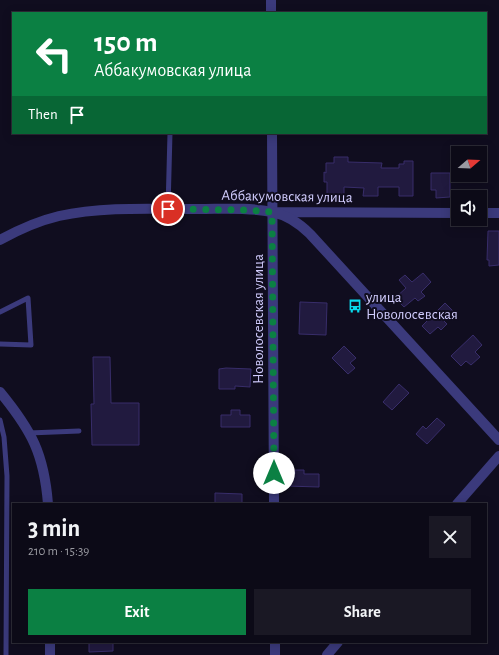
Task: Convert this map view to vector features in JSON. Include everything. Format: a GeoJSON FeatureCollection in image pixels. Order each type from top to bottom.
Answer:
{"type":"FeatureCollection","features":[{"type":"Feature","properties":{"kind":"street"},"geometry":{"type":"LineString","coordinates":[[271,0],[271,12]]}},
{"type":"Feature","properties":{"kind":"street","name":"Новолосевская улица"},"geometry":{"type":"LineString","coordinates":[[272,134],[274,503]]}},
{"type":"Feature","properties":{"kind":"street","name":"Аббакумовская улица"},"geometry":{"type":"LineString","coordinates":[[0,240],[43,221],[76,213],[94,211],[168,209],[245,210],[272,212],[451,213]]}},
{"type":"Feature","properties":{"kind":"street"},"geometry":{"type":"LineString","coordinates":[[272,212],[292,219],[310,234],[499,440]]}},
{"type":"Feature","properties":{"kind":"street"},"geometry":{"type":"LineString","coordinates":[[487,213],[499,213]]}},
{"type":"Feature","properties":{"kind":"street"},"geometry":{"type":"LineString","coordinates":[[0,392],[30,433],[44,468],[48,503]]}},
{"type":"Feature","properties":{"kind":"street"},"geometry":{"type":"LineString","coordinates":[[458,503],[499,456]]}},
{"type":"Feature","properties":{"kind":"street"},"geometry":{"type":"LineString","coordinates":[[50,643],[50,655]]}},
{"type":"Feature","properties":{"kind":"street"},"geometry":{"type":"LineString","coordinates":[[275,643],[275,655]]}},
{"type":"Feature","properties":{"kind":"street"},"geometry":{"type":"LineString","coordinates":[[327,655],[337,643]]}},
{"type":"Feature","properties":{"kind":"lane"},"geometry":{"type":"LineString","coordinates":[[168,209],[170,134]]}},
{"type":"Feature","properties":{"kind":"lane"},"geometry":{"type":"LineString","coordinates":[[0,312],[28,298],[31,345],[0,344]]}},
{"type":"Feature","properties":{"kind":"lane"},"geometry":{"type":"LineString","coordinates":[[0,420],[4,437],[7,476],[6,655]]}},
{"type":"Feature","properties":{"kind":"lane"},"geometry":{"type":"LineString","coordinates":[[30,433],[79,431]]}},
{"type":"Feature","properties":{"kind":"lane"},"geometry":{"type":"LineString","coordinates":[[0,631],[6,631]]}},
{"type":"Feature","properties":{"kind":"building"},"geometry":{"type":"Polygon","coordinates":[[[334,157],[348,157],[348,162],[382,163],[381,168],[399,168],[399,164],[404,164],[404,161],[413,161],[413,196],[399,196],[399,187],[378,187],[378,196],[363,196],[364,188],[344,187],[344,196],[327,196],[327,182],[324,182],[324,172],[326,173],[326,163],[334,163],[334,157]]]}},
{"type":"Feature","properties":{"kind":"building"},"geometry":{"type":"Polygon","coordinates":[[[431,173],[450,173],[450,197],[436,198],[436,190],[431,190],[431,173]]]}},
{"type":"Feature","properties":{"kind":"building"},"geometry":{"type":"Polygon","coordinates":[[[488,231],[499,231],[499,265],[489,266],[489,260],[487,260],[488,231]]]}},
{"type":"Feature","properties":{"kind":"building"},"geometry":{"type":"Polygon","coordinates":[[[423,273],[431,282],[421,292],[425,296],[418,301],[415,298],[404,307],[395,298],[406,288],[399,280],[405,275],[412,282],[423,273]]]}},
{"type":"Feature","properties":{"kind":"building"},"geometry":{"type":"Polygon","coordinates":[[[300,302],[327,303],[326,335],[299,334],[300,302]]]}},
{"type":"Feature","properties":{"kind":"building"},"geometry":{"type":"Polygon","coordinates":[[[445,303],[454,312],[444,321],[447,324],[441,330],[438,327],[430,334],[422,326],[445,303]]]}},
{"type":"Feature","properties":{"kind":"building"},"geometry":{"type":"Polygon","coordinates":[[[473,335],[482,345],[475,352],[480,357],[471,365],[466,361],[461,366],[451,356],[473,335]]]}},
{"type":"Feature","properties":{"kind":"building"},"geometry":{"type":"Polygon","coordinates":[[[344,346],[356,358],[350,363],[355,368],[348,374],[332,358],[344,346]]]}},
{"type":"Feature","properties":{"kind":"building"},"geometry":{"type":"Polygon","coordinates":[[[93,357],[110,357],[111,403],[139,403],[139,445],[92,445],[91,404],[94,404],[93,357]]]}},
{"type":"Feature","properties":{"kind":"building"},"geometry":{"type":"Polygon","coordinates":[[[219,369],[251,369],[250,387],[235,386],[235,389],[219,389],[219,369]]]}},
{"type":"Feature","properties":{"kind":"building"},"geometry":{"type":"Polygon","coordinates":[[[399,384],[409,393],[392,410],[383,402],[399,384]]]}},
{"type":"Feature","properties":{"kind":"building"},"geometry":{"type":"Polygon","coordinates":[[[231,410],[240,410],[240,415],[250,415],[250,427],[221,427],[221,415],[231,415],[231,410]]]}},
{"type":"Feature","properties":{"kind":"building"},"geometry":{"type":"Polygon","coordinates":[[[437,418],[445,425],[427,444],[416,434],[423,426],[426,429],[437,418]]]}},
{"type":"Feature","properties":{"kind":"building"},"geometry":{"type":"Polygon","coordinates":[[[295,470],[304,470],[304,474],[319,474],[319,487],[286,486],[286,473],[295,474],[295,470]]]}},
{"type":"Feature","properties":{"kind":"building"},"geometry":{"type":"Polygon","coordinates":[[[215,493],[242,494],[242,503],[215,503],[215,493]]]}},
{"type":"Feature","properties":{"kind":"building"},"geometry":{"type":"Polygon","coordinates":[[[89,643],[113,643],[113,651],[89,652],[89,643]]]}},
{"type":"Feature","properties":{"kind":"place","name":"улица Новолосевская"},"geometry":{"type":"Point","coordinates":[355,306]}},
{"type":"Feature","properties":{"kind":"route"},"geometry":{"type":"LineString","coordinates":[[168,209],[260,210],[272,212],[274,473]]}}]}
